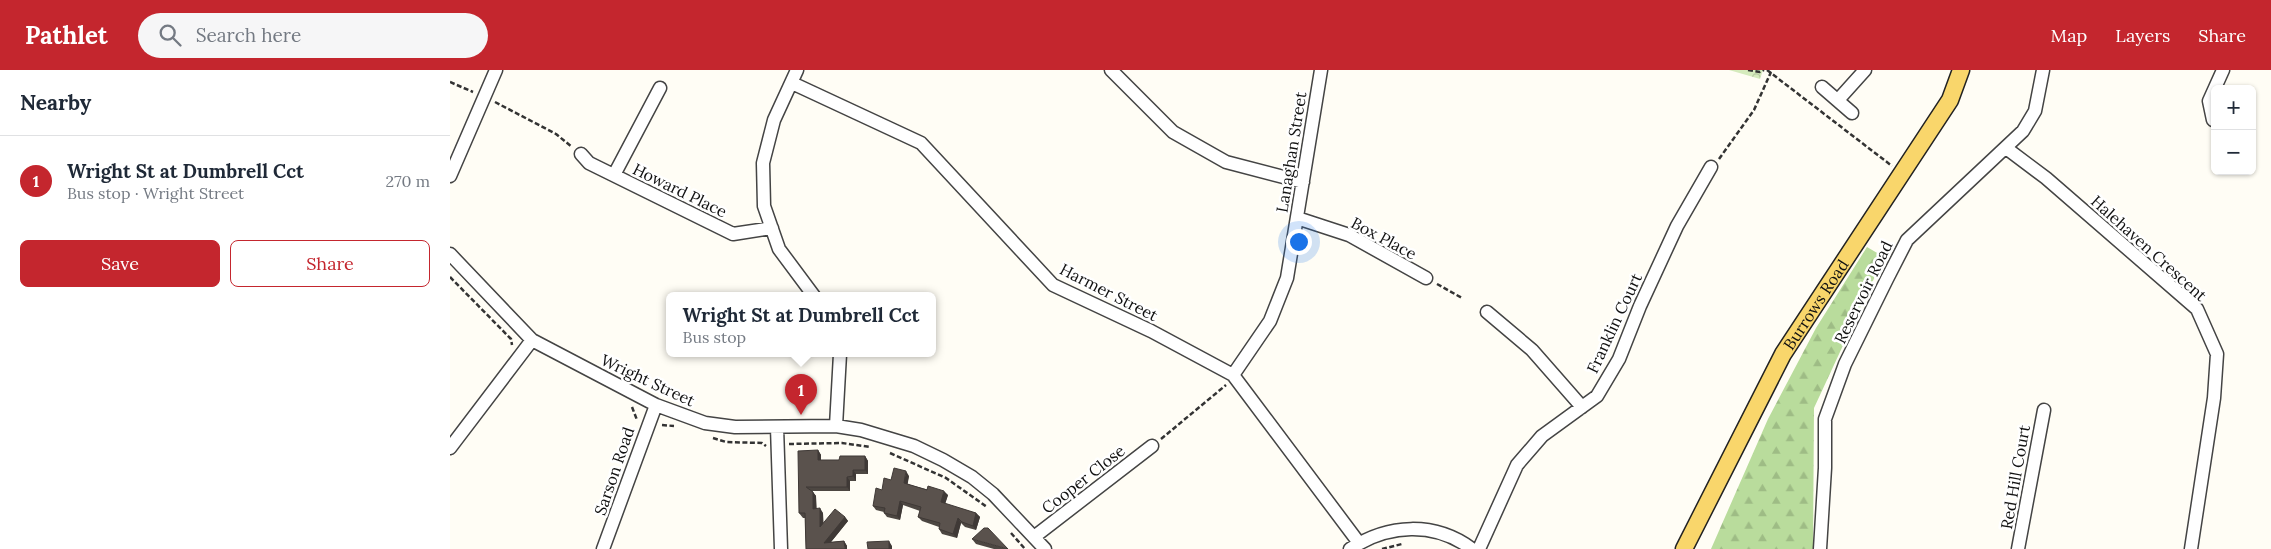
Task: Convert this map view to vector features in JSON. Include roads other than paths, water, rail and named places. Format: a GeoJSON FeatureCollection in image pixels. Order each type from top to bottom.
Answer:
{"type":"FeatureCollection","features":[{"type":"Feature","properties":{"kind":"main road","name":"Burrows Road"},"geometry":{"type":"LineString","coordinates":[[1684,549],[1782,354],[1903,174],[1950,100],[1961,70]]}},
{"type":"Feature","properties":{"kind":"street"},"geometry":{"type":"LineString","coordinates":[[450,176],[496,70]]}},
{"type":"Feature","properties":{"kind":"street"},"geometry":{"type":"LineString","coordinates":[[797,70],[774,120],[763,163],[764,206],[779,249],[811,292]]}},
{"type":"Feature","properties":{"kind":"street"},"geometry":{"type":"LineString","coordinates":[[1111,70],[1173,132],[1226,162],[1303,182]]}},
{"type":"Feature","properties":{"kind":"street","name":"Lanaghan Street"},"geometry":{"type":"LineString","coordinates":[[1230,379],[1270,321],[1287,278],[1321,70]]}},
{"type":"Feature","properties":{"kind":"street"},"geometry":{"type":"LineString","coordinates":[[1838,100],[1865,70]]}},
{"type":"Feature","properties":{"kind":"street","name":"Reservoir Road"},"geometry":{"type":"LineString","coordinates":[[1820,549],[1825,468],[1825,419],[1845,364],[1907,240],[2023,131],[2035,111],[2043,70]]}},
{"type":"Feature","properties":{"kind":"street"},"geometry":{"type":"LineString","coordinates":[[2216,85],[2223,70]]}},
{"type":"Feature","properties":{"kind":"street","name":"Harmer Street"},"geometry":{"type":"LineString","coordinates":[[792,83],[921,143],[1052,285],[1150,331],[1230,379],[1354,546]]}},
{"type":"Feature","properties":{"kind":"street"},"geometry":{"type":"LineString","coordinates":[[1822,87],[1852,113]]}},
{"type":"Feature","properties":{"kind":"street"},"geometry":{"type":"LineString","coordinates":[[614,175],[660,88]]}},
{"type":"Feature","properties":{"kind":"street"},"geometry":{"type":"LineString","coordinates":[[2211,97],[2209,101],[2211,109]]}},
{"type":"Feature","properties":{"kind":"street","name":"Halehaven Crescent"},"geometry":{"type":"LineString","coordinates":[[2006,148],[2046,178],[2197,309],[2217,354],[2214,398],[2191,549]]}},
{"type":"Feature","properties":{"kind":"street","name":"Howard Place"},"geometry":{"type":"LineString","coordinates":[[581,154],[589,163],[733,234],[772,228]]}},
{"type":"Feature","properties":{"kind":"street","name":"Franklin Court"},"geometry":{"type":"LineString","coordinates":[[1480,549],[1517,465],[1542,436],[1597,396],[1619,360],[1640,306],[1677,226],[1711,167]]}},
{"type":"Feature","properties":{"kind":"street","name":"Box Place"},"geometry":{"type":"LineString","coordinates":[[1297,218],[1349,235],[1429,279]]}},
{"type":"Feature","properties":{"kind":"street","name":"Wright Street"},"geometry":{"type":"LineString","coordinates":[[450,254],[532,340],[656,405],[704,423],[736,427],[836,426],[886,437],[943,460],[972,476],[1045,549]]}},
{"type":"Feature","properties":{"kind":"street"},"geometry":{"type":"LineString","coordinates":[[1488,312],[1532,350],[1582,407]]}},
{"type":"Feature","properties":{"kind":"street"},"geometry":{"type":"LineString","coordinates":[[450,448],[532,340]]}},
{"type":"Feature","properties":{"kind":"street"},"geometry":{"type":"LineString","coordinates":[[836,426],[840,357]]}},
{"type":"Feature","properties":{"kind":"street","name":"Sarson Road"},"geometry":{"type":"LineString","coordinates":[[604,549],[656,405]]}},
{"type":"Feature","properties":{"kind":"street","name":"Red Hill Court"},"geometry":{"type":"LineString","coordinates":[[2018,549],[2044,410]]}},
{"type":"Feature","properties":{"kind":"street"},"geometry":{"type":"LineString","coordinates":[[777,427],[781,549]]}},
{"type":"Feature","properties":{"kind":"street","name":"Cooper Close"},"geometry":{"type":"LineString","coordinates":[[1034,537],[1156,443]]}},
{"type":"Feature","properties":{"kind":"street"},"geometry":{"type":"LineString","coordinates":[[1354,546],[1383,532],[1413,528],[1448,536],[1472,549]]}},
{"type":"Feature","properties":{"kind":"place","name":"Wright St at Dumbrell Cct"},"geometry":{"type":"Point","coordinates":[801,415]}}]}
